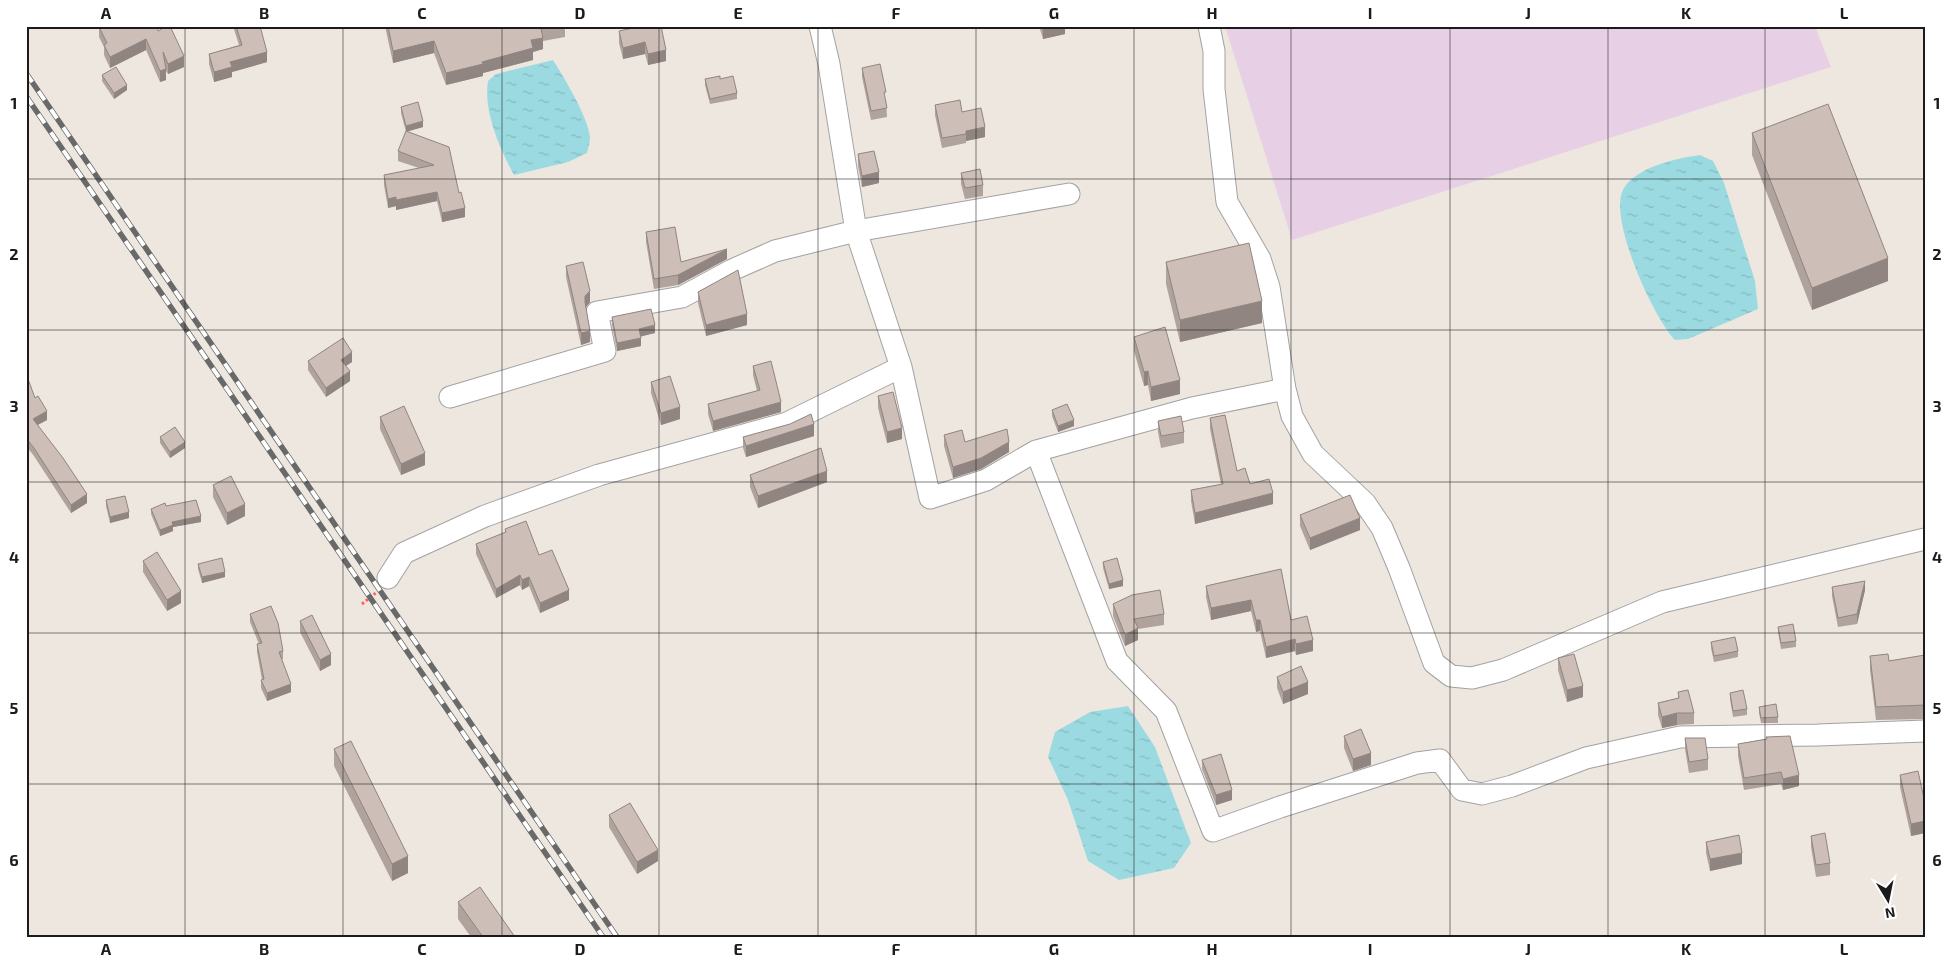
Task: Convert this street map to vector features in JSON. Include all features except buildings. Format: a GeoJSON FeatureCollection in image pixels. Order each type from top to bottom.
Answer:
{"type":"FeatureCollection","features":[{"type":"Feature","properties":{"kind":"street"},"geometry":{"type":"LineString","coordinates":[[820,26],[829,64],[856,231],[901,367],[930,498],[986,480],[1036,451],[1192,408],[1285,389]]}},
{"type":"Feature","properties":{"kind":"street"},"geometry":{"type":"LineString","coordinates":[[1209,26],[1214,51],[1214,89],[1227,202],[1260,258],[1269,287],[1285,389],[1292,416],[1313,454],[1365,503],[1382,528],[1434,663],[1451,676],[1472,678],[1503,670],[1662,602],[1925,539]]}},
{"type":"Feature","properties":{"kind":"street"},"geometry":{"type":"LineString","coordinates":[[450,397],[605,351],[597,312],[682,297],[732,270],[775,251],[856,231],[1069,194]]}},
{"type":"Feature","properties":{"kind":"street"},"geometry":{"type":"LineString","coordinates":[[388,578],[404,553],[485,516],[599,475],[788,423],[901,367]]}},
{"type":"Feature","properties":{"kind":"street"},"geometry":{"type":"LineString","coordinates":[[1036,451],[1117,661],[1166,711],[1213,831],[1417,763],[1440,760],[1462,790],[1482,794],[1512,786],[1586,758],[1680,737],[1925,731]]}},
{"type":"Feature","properties":{"kind":"shaded area"},"geometry":{"type":"Polygon","coordinates":[[[1225,26],[1815,26],[1831,67],[1292,240],[1225,26]]]}},
{"type":"Feature","properties":{"kind":"water"},"geometry":{"type":"Polygon","coordinates":[[[553,60],[575,98],[589,130],[590,138],[587,153],[568,162],[514,175],[498,142],[490,117],[487,93],[488,81],[496,74],[553,60]]]}},
{"type":"Feature","properties":{"kind":"water"},"geometry":{"type":"Polygon","coordinates":[[[1700,155],[1713,161],[1724,183],[1755,281],[1758,309],[1688,339],[1675,340],[1656,311],[1635,266],[1621,220],[1620,201],[1624,188],[1638,174],[1669,161],[1700,155]]]}},
{"type":"Feature","properties":{"kind":"water"},"geometry":{"type":"Polygon","coordinates":[[[1128,706],[1155,747],[1191,843],[1174,868],[1119,880],[1088,861],[1068,800],[1048,757],[1055,732],[1090,712],[1128,706]]]}},
{"type":"Feature","properties":{"kind":"railway"},"geometry":{"type":"LineString","coordinates":[[26,73],[617,937]]}},
{"type":"Feature","properties":{"kind":"railway"},"geometry":{"type":"LineString","coordinates":[[26,96],[603,937]]}}]}
